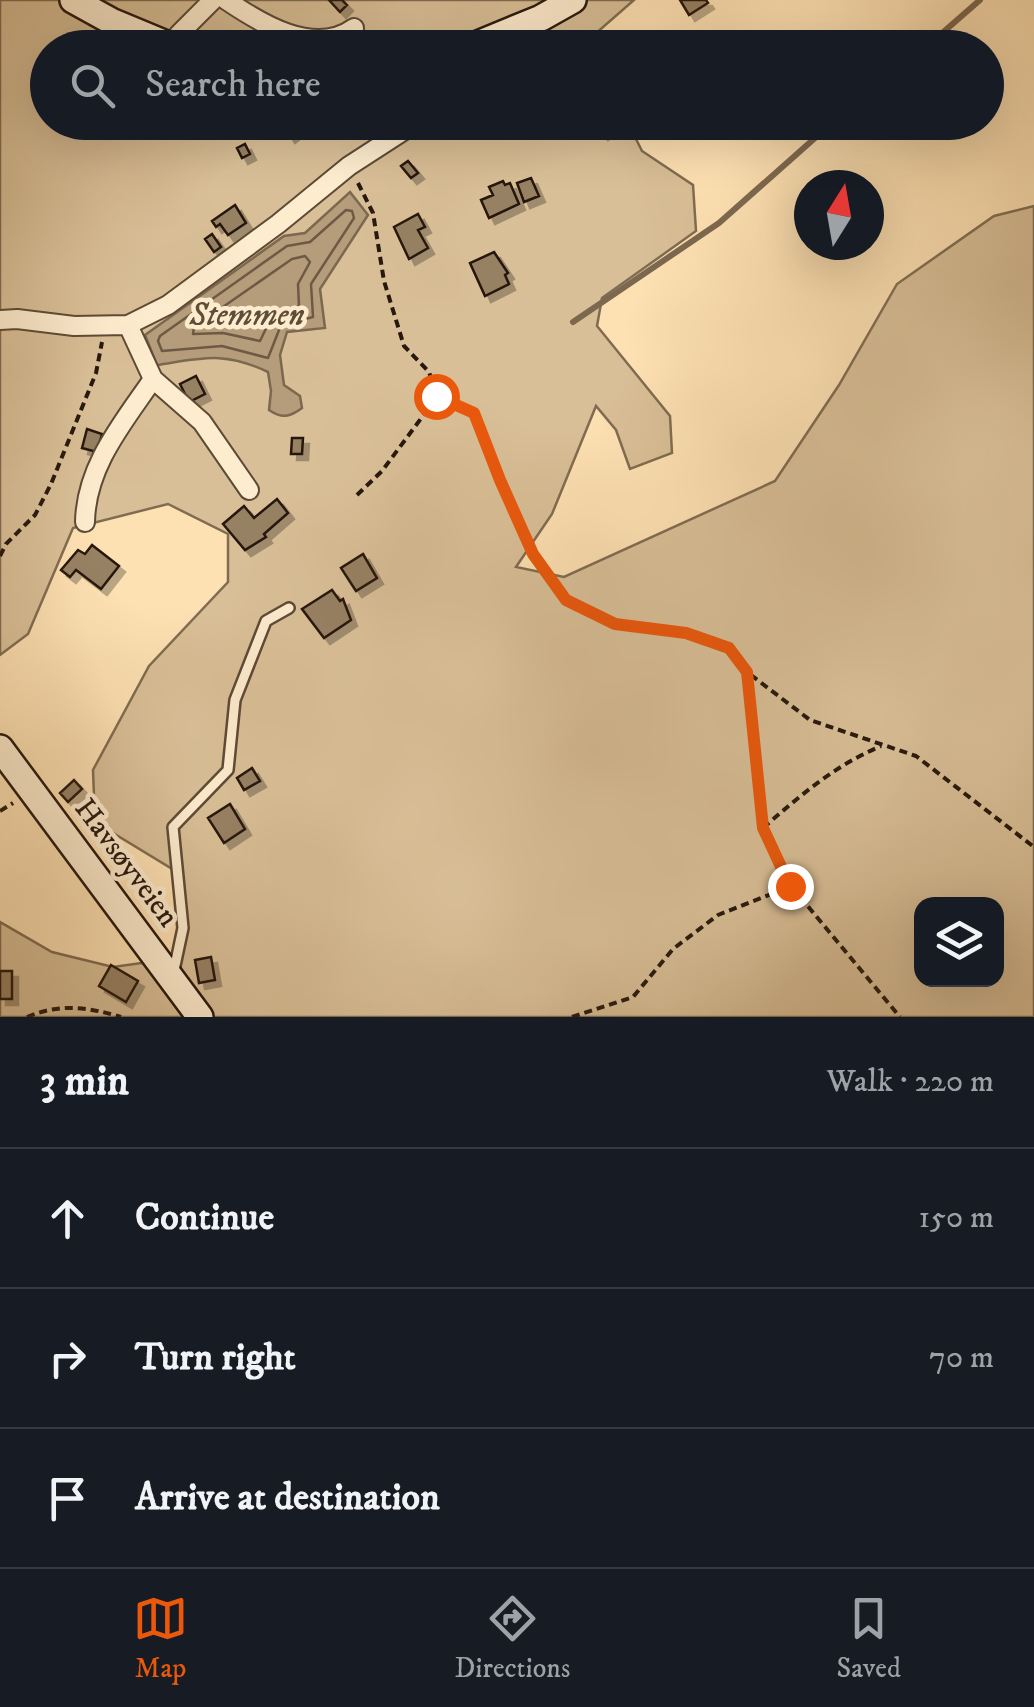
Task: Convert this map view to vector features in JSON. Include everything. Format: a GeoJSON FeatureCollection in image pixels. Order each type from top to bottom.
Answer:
{"type":"FeatureCollection","features":[{"type":"Feature","properties":{"kind":"main road"},"geometry":{"type":"LineString","coordinates":[[73,0],[133,30]]}},
{"type":"Feature","properties":{"kind":"main road"},"geometry":{"type":"LineString","coordinates":[[512,30],[573,0]]}},
{"type":"Feature","properties":{"kind":"main road","name":"Havsøyveien"},"geometry":{"type":"LineString","coordinates":[[0,748],[200,1017]]}},
{"type":"Feature","properties":{"kind":"street"},"geometry":{"type":"LineString","coordinates":[[184,30],[213,0]]}},
{"type":"Feature","properties":{"kind":"street"},"geometry":{"type":"LineString","coordinates":[[226,0],[262,24],[279,30]]}},
{"type":"Feature","properties":{"kind":"street"},"geometry":{"type":"LineString","coordinates":[[350,30],[354,28]]}},
{"type":"Feature","properties":{"kind":"street"},"geometry":{"type":"LineString","coordinates":[[0,320],[128,325],[168,305],[349,166],[389,140]]}},
{"type":"Feature","properties":{"kind":"street"},"geometry":{"type":"LineString","coordinates":[[128,325],[153,379],[202,422],[249,490]]}},
{"type":"Feature","properties":{"kind":"street"},"geometry":{"type":"LineString","coordinates":[[86,522],[93,472],[153,379]]}},
{"type":"Feature","properties":{"kind":"lane"},"geometry":{"type":"LineString","coordinates":[[172,982],[183,928],[173,827],[228,770],[235,700],[266,621],[289,608]]}},
{"type":"Feature","properties":{"kind":"path"},"geometry":{"type":"LineString","coordinates":[[349,166],[373,213],[384,282],[404,346],[428,372],[437,397],[474,413],[533,554],[566,600],[615,624],[686,633],[729,648],[747,672],[810,720],[916,756],[1034,848]]}},
{"type":"Feature","properties":{"kind":"path"},"geometry":{"type":"LineString","coordinates":[[0,556],[6,544],[36,515],[51,484],[96,373],[105,327]]}},
{"type":"Feature","properties":{"kind":"path"},"geometry":{"type":"LineString","coordinates":[[356,495],[382,471],[437,397]]}},
{"type":"Feature","properties":{"kind":"path"},"geometry":{"type":"LineString","coordinates":[[747,672],[763,828],[790,886],[900,1017]]}},
{"type":"Feature","properties":{"kind":"path"},"geometry":{"type":"LineString","coordinates":[[763,828],[818,780],[848,760],[884,745]]}},
{"type":"Feature","properties":{"kind":"path"},"geometry":{"type":"LineString","coordinates":[[572,1017],[633,997],[672,948],[718,915],[790,886]]}},
{"type":"Feature","properties":{"kind":"path"},"geometry":{"type":"LineString","coordinates":[[28,1017],[46,1009],[69,1006],[121,1017]]}},
{"type":"Feature","properties":{"kind":"shaded area"},"geometry":{"type":"Polygon","coordinates":[[[0,0],[634,0],[600,30],[30,30],[30,140],[636,140],[642,151],[693,185],[696,231],[602,298],[597,326],[670,416],[672,453],[630,469],[616,430],[596,406],[552,514],[516,567],[564,577],[775,481],[839,385],[897,284],[994,216],[1034,206],[1034,1017],[0,1017],[0,922],[52,952],[113,967],[178,958],[182,875],[95,822],[93,770],[149,666],[228,582],[228,534],[168,504],[73,528],[28,634],[0,655],[0,0]]]}},
{"type":"Feature","properties":{"kind":"water","name":"Stemmen"},"geometry":{"type":"Polygon","coordinates":[[[350,192],[368,215],[320,289],[325,328],[287,332],[280,355],[284,385],[300,396],[302,408],[286,416],[269,410],[268,372],[239,361],[201,359],[157,365],[145,335],[284,236],[305,233],[350,192]]]}},
{"type":"Feature","properties":{"kind":"building"},"geometry":{"type":"Polygon","coordinates":[[[329,0],[342,0],[347,5],[340,12],[329,0]]]}},
{"type":"Feature","properties":{"kind":"building"},"geometry":{"type":"Polygon","coordinates":[[[680,0],[706,0],[708,3],[689,15],[680,0]]]}},
{"type":"Feature","properties":{"kind":"building"},"geometry":{"type":"Polygon","coordinates":[[[245,144],[250,154],[242,158],[237,148],[245,144]]]}},
{"type":"Feature","properties":{"kind":"building"},"geometry":{"type":"Polygon","coordinates":[[[408,161],[418,173],[411,178],[401,166],[408,161]]]}},
{"type":"Feature","properties":{"kind":"building"},"geometry":{"type":"Polygon","coordinates":[[[531,178],[539,196],[524,202],[517,183],[531,178]]]}},
{"type":"Feature","properties":{"kind":"building"},"geometry":{"type":"Polygon","coordinates":[[[503,181],[505,185],[510,183],[519,204],[489,218],[481,200],[493,195],[489,187],[503,181]]]}},
{"type":"Feature","properties":{"kind":"building"},"geometry":{"type":"Polygon","coordinates":[[[235,205],[246,223],[228,235],[220,224],[216,227],[212,221],[235,205]]]}},
{"type":"Feature","properties":{"kind":"building"},"geometry":{"type":"Polygon","coordinates":[[[418,214],[425,227],[418,230],[428,248],[409,259],[394,227],[418,214]]]}},
{"type":"Feature","properties":{"kind":"building"},"geometry":{"type":"Polygon","coordinates":[[[212,234],[221,247],[214,252],[205,239],[212,234]]]}},
{"type":"Feature","properties":{"kind":"building"},"geometry":{"type":"Polygon","coordinates":[[[494,252],[508,273],[505,275],[509,284],[485,296],[470,263],[494,252]]]}},
{"type":"Feature","properties":{"kind":"building"},"geometry":{"type":"Polygon","coordinates":[[[196,376],[205,394],[189,402],[180,384],[196,376]]]}},
{"type":"Feature","properties":{"kind":"building"},"geometry":{"type":"Polygon","coordinates":[[[87,429],[102,434],[97,452],[82,448],[87,429]]]}},
{"type":"Feature","properties":{"kind":"building"},"geometry":{"type":"Polygon","coordinates":[[[292,438],[303,438],[302,454],[291,454],[292,438]]]}},
{"type":"Feature","properties":{"kind":"building"},"geometry":{"type":"Polygon","coordinates":[[[277,499],[288,513],[264,534],[266,537],[245,550],[223,524],[244,506],[254,518],[277,499]]]}},
{"type":"Feature","properties":{"kind":"building"},"geometry":{"type":"Polygon","coordinates":[[[92,545],[119,566],[101,589],[76,570],[70,577],[61,570],[78,550],[85,554],[92,545]]]}},
{"type":"Feature","properties":{"kind":"building"},"geometry":{"type":"Polygon","coordinates":[[[363,554],[377,578],[356,591],[341,568],[363,554]]]}},
{"type":"Feature","properties":{"kind":"building"},"geometry":{"type":"Polygon","coordinates":[[[332,590],[340,601],[343,599],[351,620],[324,638],[302,609],[332,590]]]}},
{"type":"Feature","properties":{"kind":"building"},"geometry":{"type":"Polygon","coordinates":[[[252,768],[260,781],[244,790],[237,778],[252,768]]]}},
{"type":"Feature","properties":{"kind":"building"},"geometry":{"type":"Polygon","coordinates":[[[74,780],[82,789],[68,802],[60,793],[74,780]]]}},
{"type":"Feature","properties":{"kind":"building"},"geometry":{"type":"Polygon","coordinates":[[[230,804],[245,829],[224,843],[208,818],[230,804]]]}},
{"type":"Feature","properties":{"kind":"building"},"geometry":{"type":"Polygon","coordinates":[[[211,957],[215,980],[199,983],[195,960],[211,957]]]}},
{"type":"Feature","properties":{"kind":"building"},"geometry":{"type":"Polygon","coordinates":[[[111,965],[138,981],[126,1002],[99,986],[111,965]]]}},
{"type":"Feature","properties":{"kind":"building"},"geometry":{"type":"Polygon","coordinates":[[[0,971],[12,971],[12,999],[0,999],[0,971]]]}},
{"type":"Feature","properties":{"kind":"waterway"},"geometry":{"type":"LineString","coordinates":[[946,30],[980,0]]}},
{"type":"Feature","properties":{"kind":"waterway"},"geometry":{"type":"LineString","coordinates":[[573,322],[719,223],[813,140]]}},
{"type":"Feature","properties":{"kind":"route"},"geometry":{"type":"LineString","coordinates":[[436,396],[474,413],[533,554],[566,600],[615,624],[686,633],[729,648],[747,672],[763,828],[790,886]]}}]}
